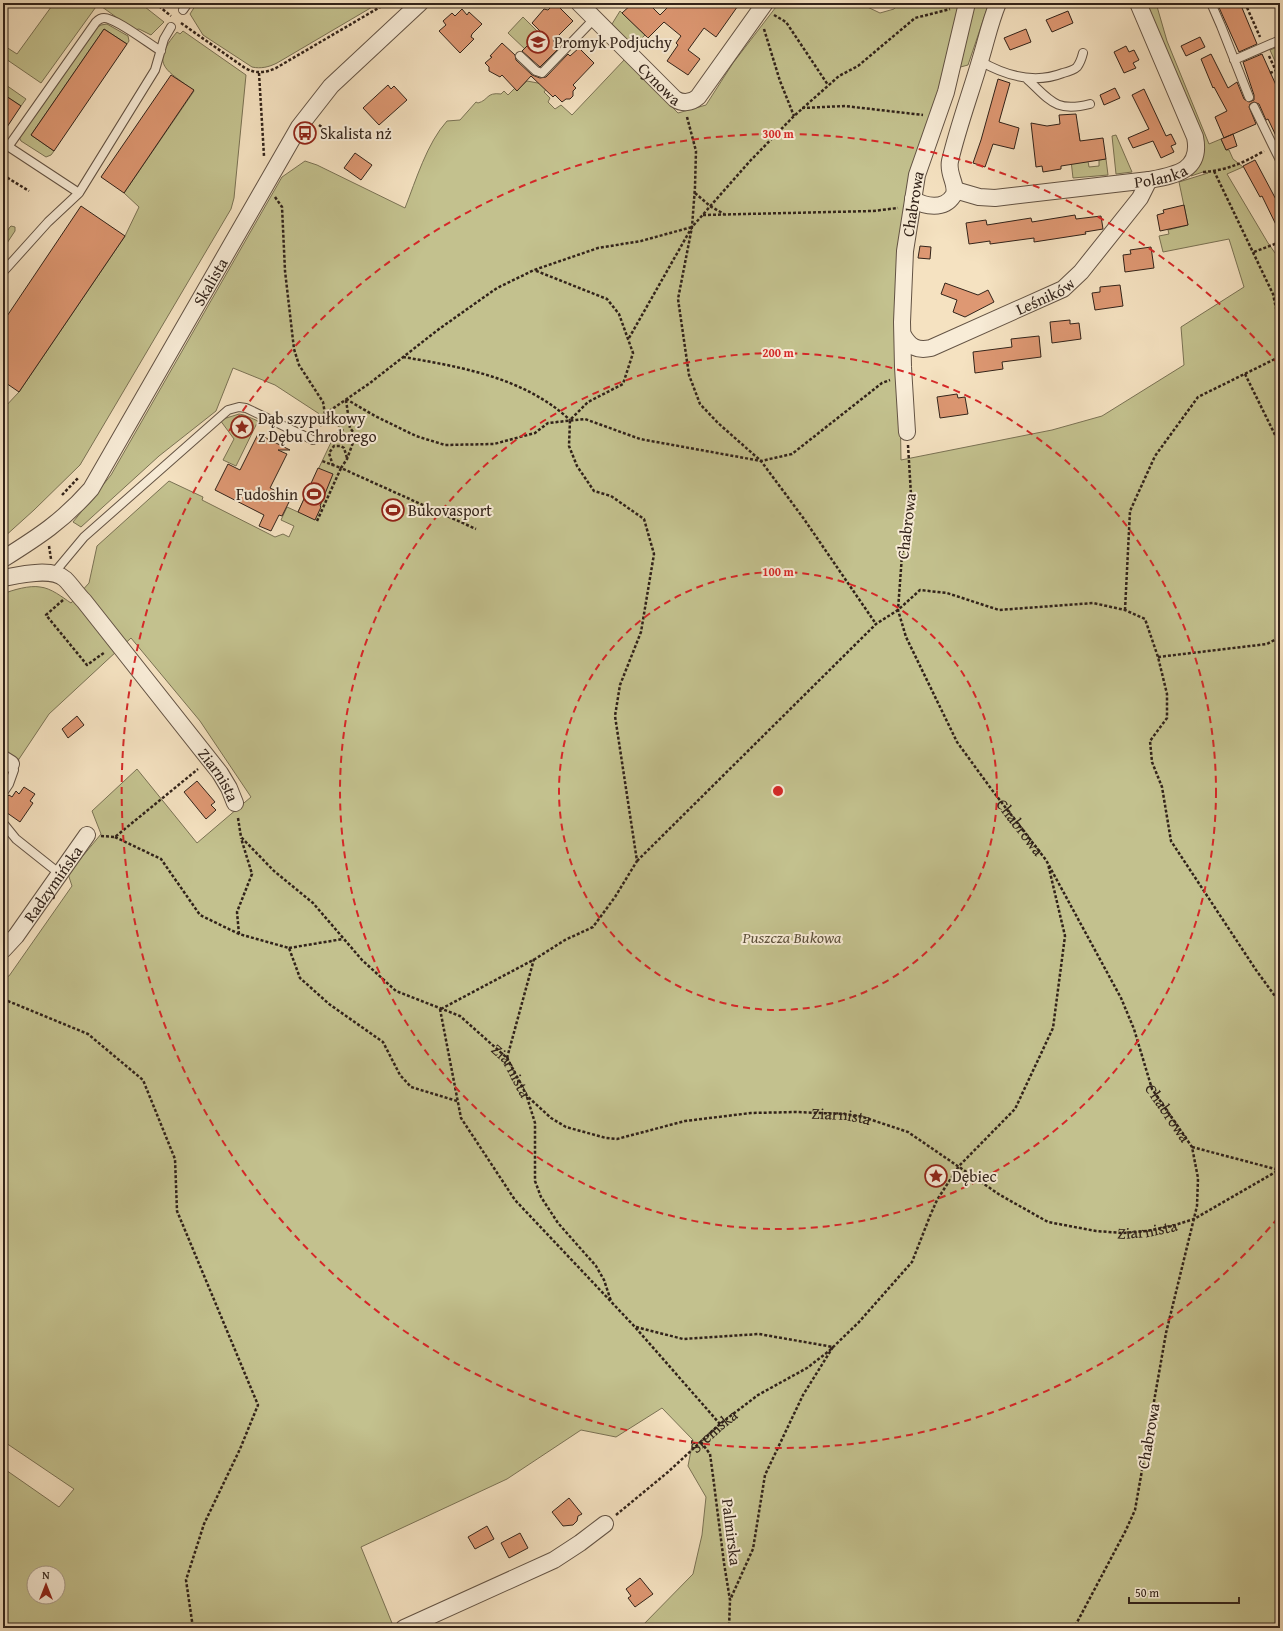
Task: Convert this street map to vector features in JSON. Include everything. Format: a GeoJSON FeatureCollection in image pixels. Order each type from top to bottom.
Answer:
{"type":"FeatureCollection","features":[{"type":"Feature","properties":{"kind":"street","name":"Skalista"},"geometry":{"type":"LineString","coordinates":[[3,558],[46,532],[64,517],[91,489],[299,127],[331,86],[420,3]]}},
{"type":"Feature","properties":{"kind":"street","name":"Cynowa"},"geometry":{"type":"LineString","coordinates":[[579,3],[675,99],[687,103],[698,97],[764,6]]}},
{"type":"Feature","properties":{"kind":"street"},"geometry":{"type":"LineString","coordinates":[[912,202],[923,205],[938,206],[951,199],[955,190],[950,174],[949,164],[956,136],[998,3]]}},
{"type":"Feature","properties":{"kind":"street","name":"Polanka"},"geometry":{"type":"LineString","coordinates":[[955,190],[979,197],[994,198],[1149,180],[1170,176],[1183,171],[1190,164],[1195,154],[1195,137],[1138,3]]}},
{"type":"Feature","properties":{"kind":"street","name":"Chabrowa"},"geometry":{"type":"LineString","coordinates":[[907,432],[903,335],[903,284],[905,251],[917,175],[938,116],[954,60],[967,4]]}},
{"type":"Feature","properties":{"kind":"street","name":"Leśników"},"geometry":{"type":"LineString","coordinates":[[903,335],[908,343],[915,348],[924,350],[931,348],[1064,289],[1081,272],[1140,198],[1149,180]]}},
{"type":"Feature","properties":{"kind":"street"},"geometry":{"type":"LineString","coordinates":[[3,578],[27,574],[54,573]]}},
{"type":"Feature","properties":{"kind":"street","name":"Ziarnista"},"geometry":{"type":"LineString","coordinates":[[54,573],[64,578],[74,590],[209,760],[229,788],[235,803]]}},
{"type":"Feature","properties":{"kind":"street","name":"Radzymińska"},"geometry":{"type":"LineString","coordinates":[[3,950],[16,936],[87,835]]}},
{"type":"Feature","properties":{"kind":"street"},"geometry":{"type":"LineString","coordinates":[[404,1628],[554,1560],[605,1524]]}},
{"type":"Feature","properties":{"kind":"lane"},"geometry":{"type":"LineString","coordinates":[[1211,3],[1249,97]]}},
{"type":"Feature","properties":{"kind":"lane"},"geometry":{"type":"LineString","coordinates":[[79,193],[5,145],[99,19],[107,19],[117,23],[161,51]]}},
{"type":"Feature","properties":{"kind":"lane"},"geometry":{"type":"LineString","coordinates":[[520,56],[536,71],[542,73],[594,19]]}},
{"type":"Feature","properties":{"kind":"lane"},"geometry":{"type":"LineString","coordinates":[[3,272],[48,222],[79,193],[155,70],[164,39],[171,27]]}},
{"type":"Feature","properties":{"kind":"lane"},"geometry":{"type":"LineString","coordinates":[[1234,60],[1280,40]]}},
{"type":"Feature","properties":{"kind":"lane"},"geometry":{"type":"LineString","coordinates":[[980,62],[1008,74],[1026,78],[1048,78],[1073,70],[1077,67],[1083,53]]}},
{"type":"Feature","properties":{"kind":"lane"},"geometry":{"type":"LineString","coordinates":[[1026,78],[1058,106],[1077,107],[1090,104]]}},
{"type":"Feature","properties":{"kind":"lane"},"geometry":{"type":"LineString","coordinates":[[1254,107],[1276,145],[1280,160]]}},
{"type":"Feature","properties":{"kind":"lane"},"geometry":{"type":"LineString","coordinates":[[54,573],[84,536],[228,410],[238,407],[246,408],[313,440]]}},
{"type":"Feature","properties":{"kind":"lane"},"geometry":{"type":"LineString","coordinates":[[3,793],[9,784],[14,770],[7,762]]}},
{"type":"Feature","properties":{"kind":"lane"},"geometry":{"type":"LineString","coordinates":[[3,823],[16,839],[60,874]]}},
{"type":"Feature","properties":{"kind":"path"},"geometry":{"type":"LineString","coordinates":[[155,3],[169,14]]}},
{"type":"Feature","properties":{"kind":"path"},"geometry":{"type":"LineString","coordinates":[[182,24],[245,68],[259,73],[268,72],[276,68],[387,3]]}},
{"type":"Feature","properties":{"kind":"path"},"geometry":{"type":"LineString","coordinates":[[629,338],[692,227],[750,161],[802,108],[839,76],[858,66],[915,18],[967,4]]}},
{"type":"Feature","properties":{"kind":"path"},"geometry":{"type":"LineString","coordinates":[[764,6],[786,22],[828,85]]}},
{"type":"Feature","properties":{"kind":"path"},"geometry":{"type":"LineString","coordinates":[[764,6],[778,74],[794,116]]}},
{"type":"Feature","properties":{"kind":"path"},"geometry":{"type":"LineString","coordinates":[[1270,73],[1280,69]]}},
{"type":"Feature","properties":{"kind":"path"},"geometry":{"type":"LineString","coordinates":[[259,73],[265,164]]}},
{"type":"Feature","properties":{"kind":"path"},"geometry":{"type":"LineString","coordinates":[[687,103],[687,119],[696,151],[695,193],[692,227],[678,299],[689,375],[700,404],[718,423],[761,461],[876,624]]}},
{"type":"Feature","properties":{"kind":"path"},"geometry":{"type":"LineString","coordinates":[[802,108],[845,106],[938,116]]}},
{"type":"Feature","properties":{"kind":"path"},"geometry":{"type":"LineString","coordinates":[[314,121],[335,136]]}},
{"type":"Feature","properties":{"kind":"path"},"geometry":{"type":"LineString","coordinates":[[1203,172],[1238,165],[1276,145]]}},
{"type":"Feature","properties":{"kind":"path"},"geometry":{"type":"LineString","coordinates":[[1214,171],[1273,294],[1280,327]]}},
{"type":"Feature","properties":{"kind":"path"},"geometry":{"type":"LineString","coordinates":[[3,175],[28,191]]}},
{"type":"Feature","properties":{"kind":"path"},"geometry":{"type":"LineString","coordinates":[[271,193],[278,200],[282,208],[285,271],[294,349],[299,365],[322,402],[325,414]]}},
{"type":"Feature","properties":{"kind":"path"},"geometry":{"type":"LineString","coordinates":[[695,193],[710,206],[725,214]]}},
{"type":"Feature","properties":{"kind":"path"},"geometry":{"type":"LineString","coordinates":[[703,215],[873,211],[912,202]]}},
{"type":"Feature","properties":{"kind":"path"},"geometry":{"type":"LineString","coordinates":[[320,426],[325,414],[439,329],[497,288],[534,270],[598,248],[641,241],[692,227]]}},
{"type":"Feature","properties":{"kind":"path"},"geometry":{"type":"LineString","coordinates":[[1254,252],[1280,242]]}},
{"type":"Feature","properties":{"kind":"path"},"geometry":{"type":"LineString","coordinates":[[534,270],[607,299],[619,314],[629,338],[633,353],[623,384],[588,402],[570,420],[569,446],[577,466],[594,491],[611,496],[644,519],[654,554],[642,632],[620,685],[616,716],[637,861]]}},
{"type":"Feature","properties":{"kind":"path"},"geometry":{"type":"LineString","coordinates":[[1125,610],[1130,511],[1155,456],[1198,397],[1277,358],[1280,349]]}},
{"type":"Feature","properties":{"kind":"path"},"geometry":{"type":"LineString","coordinates":[[403,357],[457,366],[514,384],[555,406],[570,420]]}},
{"type":"Feature","properties":{"kind":"path"},"geometry":{"type":"LineString","coordinates":[[1245,374],[1280,445]]}},
{"type":"Feature","properties":{"kind":"path"},"geometry":{"type":"LineString","coordinates":[[346,399],[375,416],[416,436],[446,445],[494,444],[535,433],[548,423],[585,418],[640,439],[761,461],[792,454],[882,383],[904,376]]}},
{"type":"Feature","properties":{"kind":"path"},"geometry":{"type":"LineString","coordinates":[[317,521],[341,468],[347,459],[353,443],[354,436],[350,428],[346,399]]}},
{"type":"Feature","properties":{"kind":"path","name":"Chabrowa"},"geometry":{"type":"LineString","coordinates":[[907,432],[911,495],[908,531],[902,555],[898,610],[906,637],[958,742],[992,790],[1046,860],[1121,998],[1134,1029],[1152,1089],[1192,1147],[1198,1178],[1197,1206],[1166,1333],[1135,1510],[1074,1628]]}},
{"type":"Feature","properties":{"kind":"path"},"geometry":{"type":"LineString","coordinates":[[333,466],[329,453],[334,446],[341,446],[344,448],[347,459]]}},
{"type":"Feature","properties":{"kind":"path"},"geometry":{"type":"LineString","coordinates":[[322,461],[341,468],[476,529]]}},
{"type":"Feature","properties":{"kind":"path"},"geometry":{"type":"LineString","coordinates":[[74,590],[46,615],[88,665],[117,644]]}},
{"type":"Feature","properties":{"kind":"path"},"geometry":{"type":"LineString","coordinates":[[720,1424],[635,1327],[515,1200],[461,1118],[440,1009],[535,959],[565,940],[593,926],[616,896],[637,861],[876,624],[898,610],[920,590],[947,593],[999,610],[1093,603],[1125,610],[1145,619],[1158,657],[1167,694],[1168,718],[1150,741],[1152,762],[1162,787],[1171,841],[1256,970],[1280,1003]]}},
{"type":"Feature","properties":{"kind":"path"},"geometry":{"type":"LineString","coordinates":[[1158,657],[1267,644],[1280,637]]}},
{"type":"Feature","properties":{"kind":"path"},"geometry":{"type":"LineString","coordinates":[[115,837],[209,760]]}},
{"type":"Feature","properties":{"kind":"path","name":"Ziarnista"},"geometry":{"type":"LineString","coordinates":[[235,803],[241,837],[274,871],[313,903],[362,960],[396,991],[460,1016],[507,1058],[527,1096],[551,1118],[566,1127],[606,1138],[617,1139],[685,1121],[751,1113],[844,1114],[863,1117],[908,1132],[1000,1195],[1048,1222],[1096,1231],[1123,1233],[1159,1229],[1194,1219],[1280,1170]]}},
{"type":"Feature","properties":{"kind":"path"},"geometry":{"type":"LineString","coordinates":[[87,835],[115,837],[161,859],[200,915],[239,934],[289,948],[343,939]]}},
{"type":"Feature","properties":{"kind":"path"},"geometry":{"type":"LineString","coordinates":[[239,934],[237,912],[252,874],[241,837]]}},
{"type":"Feature","properties":{"kind":"path","name":"Śremska"},"geometry":{"type":"LineString","coordinates":[[605,1524],[668,1472],[720,1424],[758,1395],[807,1368],[860,1322],[912,1262],[932,1211],[959,1166],[1015,1109],[1053,1028],[1065,936],[1046,860]]}},
{"type":"Feature","properties":{"kind":"path"},"geometry":{"type":"LineString","coordinates":[[289,948],[300,978],[329,1004],[383,1042],[400,1075],[411,1087],[457,1101]]}},
{"type":"Feature","properties":{"kind":"path"},"geometry":{"type":"LineString","coordinates":[[507,1058],[535,959]]}},
{"type":"Feature","properties":{"kind":"path"},"geometry":{"type":"LineString","coordinates":[[3,999],[88,1034],[143,1080],[174,1159],[177,1211],[258,1406],[240,1449],[204,1524],[186,1580],[194,1628]]}},
{"type":"Feature","properties":{"kind":"path"},"geometry":{"type":"LineString","coordinates":[[527,1096],[535,1123],[535,1181],[541,1197],[558,1223],[596,1266],[604,1280],[611,1303]]}},
{"type":"Feature","properties":{"kind":"path"},"geometry":{"type":"LineString","coordinates":[[1192,1147],[1280,1170]]}},
{"type":"Feature","properties":{"kind":"path"},"geometry":{"type":"LineString","coordinates":[[635,1327],[683,1339],[759,1334],[833,1347],[804,1396],[765,1475],[753,1549],[730,1600]]}},
{"type":"Feature","properties":{"kind":"path","name":"Palmirska"},"geometry":{"type":"LineString","coordinates":[[701,1442],[710,1454],[730,1600],[729,1628]]}},
{"type":"Feature","properties":{"kind":"green space"},"geometry":{"type":"Polygon","coordinates":[[[54,3],[140,3],[164,22],[151,35],[139,29],[134,30],[98,4],[41,83],[3,57],[3,45],[17,54],[54,3]]]}},
{"type":"Feature","properties":{"kind":"green space"},"geometry":{"type":"Polygon","coordinates":[[[197,3],[379,3],[277,63],[268,67],[259,68],[252,67],[203,35],[190,14],[197,3]]]}},
{"type":"Feature","properties":{"kind":"green space","name":"Puszcza Bukowa"},"geometry":{"type":"Polygon","coordinates":[[[779,3],[859,3],[880,13],[894,9],[898,3],[989,3],[968,65],[949,70],[914,172],[899,342],[901,460],[1052,430],[1102,416],[1184,365],[1181,327],[1244,287],[1229,239],[1163,252],[1159,236],[1169,234],[1168,230],[1188,225],[1179,182],[1208,173],[1203,172],[1191,176],[1195,169],[1195,154],[1138,3],[1156,3],[1167,41],[1209,144],[1221,139],[1226,150],[1229,150],[1233,159],[1243,167],[1227,174],[1268,243],[1280,260],[1280,1628],[640,1628],[693,1574],[702,1535],[706,1497],[688,1466],[693,1440],[662,1408],[616,1437],[581,1430],[507,1479],[361,1547],[394,1628],[3,1628],[3,1468],[59,1507],[74,1489],[3,1441],[3,978],[9,976],[72,886],[68,874],[101,834],[92,811],[137,769],[197,843],[251,797],[200,721],[131,638],[49,714],[17,762],[3,754],[3,594],[21,588],[40,587],[52,591],[71,603],[89,583],[97,546],[169,481],[203,497],[202,500],[275,537],[283,534],[289,537],[294,526],[281,520],[287,507],[298,512],[335,434],[344,430],[275,385],[233,368],[216,411],[159,456],[81,527],[73,522],[111,475],[282,177],[305,161],[317,165],[405,208],[428,151],[447,121],[460,120],[476,102],[482,102],[490,95],[501,94],[504,91],[508,95],[515,88],[517,91],[527,81],[543,84],[547,88],[544,92],[550,98],[548,102],[555,109],[561,105],[572,115],[625,59],[678,113],[706,105],[733,63],[779,3]]]}},
{"type":"Feature","properties":{"kind":"green space"},"geometry":{"type":"Polygon","coordinates":[[[620,11],[645,35],[634,46],[612,24],[620,11]]]}},
{"type":"Feature","properties":{"kind":"green space"},"geometry":{"type":"Polygon","coordinates":[[[523,17],[542,36],[527,51],[508,33],[523,17]]]}},
{"type":"Feature","properties":{"kind":"green space"},"geometry":{"type":"Polygon","coordinates":[[[107,24],[128,36],[129,41],[127,44],[104,29],[31,135],[54,151],[51,155],[46,157],[21,141],[19,137],[96,28],[107,24]]]}},
{"type":"Feature","properties":{"kind":"green space"},"geometry":{"type":"Polygon","coordinates":[[[183,31],[246,75],[234,198],[231,209],[80,465],[3,538],[3,409],[19,392],[125,236],[139,207],[124,193],[194,91],[170,72],[165,66],[163,60],[168,43],[177,32],[180,34],[183,31]]]}},
{"type":"Feature","properties":{"kind":"green space"},"geometry":{"type":"Polygon","coordinates":[[[1280,46],[1280,67],[1278,68],[1270,50],[1280,46]]]}},
{"type":"Feature","properties":{"kind":"green space"},"geometry":{"type":"Polygon","coordinates":[[[3,83],[26,99],[21,106],[3,94],[3,83]]]}},
{"type":"Feature","properties":{"kind":"green space"},"geometry":{"type":"Polygon","coordinates":[[[1079,133],[1080,142],[1089,167],[1099,166],[1099,160],[1106,159],[1108,175],[1073,178],[1068,134],[1079,133]]]}},
{"type":"Feature","properties":{"kind":"green space"},"geometry":{"type":"Polygon","coordinates":[[[1116,135],[1132,172],[1116,174],[1112,136],[1116,135]]]}},
{"type":"Feature","properties":{"kind":"green space"},"geometry":{"type":"Polygon","coordinates":[[[11,226],[15,227],[15,231],[3,249],[3,237],[11,226]]]}},
{"type":"Feature","properties":{"kind":"green space"},"geometry":{"type":"Polygon","coordinates":[[[239,414],[258,421],[236,466],[223,460],[234,439],[220,420],[239,414]]]}},
{"type":"Feature","properties":{"kind":"building"},"geometry":{"type":"Polygon","coordinates":[[[555,3],[573,21],[553,41],[560,47],[540,67],[522,51],[541,32],[532,23],[544,9],[548,10],[555,3]]]}},
{"type":"Feature","properties":{"kind":"building"},"geometry":{"type":"Polygon","coordinates":[[[633,3],[648,3],[660,15],[672,3],[740,3],[716,37],[704,28],[688,50],[700,59],[688,75],[667,61],[678,45],[676,43],[681,36],[664,22],[648,38],[622,13],[633,3]]]}},
{"type":"Feature","properties":{"kind":"building"},"geometry":{"type":"Polygon","coordinates":[[[1217,3],[1240,3],[1257,44],[1239,52],[1217,3]]]}},
{"type":"Feature","properties":{"kind":"building"},"geometry":{"type":"Polygon","coordinates":[[[462,9],[467,15],[469,12],[482,24],[472,34],[471,37],[474,39],[460,53],[439,31],[446,25],[443,21],[452,13],[455,16],[462,9]]]}},
{"type":"Feature","properties":{"kind":"building"},"geometry":{"type":"Polygon","coordinates":[[[1068,11],[1073,23],[1052,32],[1046,20],[1068,11]]]}},
{"type":"Feature","properties":{"kind":"building"},"geometry":{"type":"Polygon","coordinates":[[[104,29],[127,44],[54,151],[31,135],[104,29]]]}},
{"type":"Feature","properties":{"kind":"building"},"geometry":{"type":"Polygon","coordinates":[[[1026,29],[1031,42],[1010,50],[1004,38],[1026,29]]]}},
{"type":"Feature","properties":{"kind":"building"},"geometry":{"type":"Polygon","coordinates":[[[1200,37],[1205,47],[1186,56],[1181,46],[1200,37]]]}},
{"type":"Feature","properties":{"kind":"building"},"geometry":{"type":"Polygon","coordinates":[[[502,43],[515,55],[516,60],[532,75],[540,78],[546,77],[568,54],[570,56],[579,48],[594,63],[573,85],[576,88],[573,91],[573,96],[562,102],[555,95],[553,97],[531,76],[517,91],[502,75],[500,77],[489,71],[489,67],[485,63],[492,57],[490,56],[502,43]]]}},
{"type":"Feature","properties":{"kind":"building"},"geometry":{"type":"Polygon","coordinates":[[[1126,46],[1129,52],[1134,50],[1139,60],[1133,63],[1136,68],[1124,73],[1114,52],[1126,46]]]}},
{"type":"Feature","properties":{"kind":"building"},"geometry":{"type":"Polygon","coordinates":[[[1211,54],[1228,88],[1237,82],[1244,99],[1249,102],[1254,100],[1254,95],[1243,62],[1262,54],[1280,94],[1280,138],[1277,138],[1268,119],[1266,120],[1259,104],[1254,102],[1250,104],[1249,107],[1256,124],[1224,138],[1215,117],[1227,111],[1214,87],[1213,88],[1201,59],[1211,54]]]}},
{"type":"Feature","properties":{"kind":"building"},"geometry":{"type":"Polygon","coordinates":[[[171,75],[194,90],[124,193],[101,177],[171,75]]]}},
{"type":"Feature","properties":{"kind":"building"},"geometry":{"type":"Polygon","coordinates":[[[998,79],[1010,83],[999,122],[1019,128],[1014,149],[993,144],[985,167],[973,163],[998,79]]]}},
{"type":"Feature","properties":{"kind":"building"},"geometry":{"type":"Polygon","coordinates":[[[388,85],[391,89],[394,86],[407,100],[379,125],[363,108],[388,85]]]}},
{"type":"Feature","properties":{"kind":"building"},"geometry":{"type":"Polygon","coordinates":[[[1115,88],[1120,98],[1104,105],[1100,95],[1115,88]]]}},
{"type":"Feature","properties":{"kind":"building"},"geometry":{"type":"Polygon","coordinates":[[[1144,89],[1166,136],[1171,134],[1176,144],[1171,146],[1174,152],[1161,158],[1153,141],[1133,148],[1128,138],[1149,129],[1132,95],[1144,89]]]}},
{"type":"Feature","properties":{"kind":"building"},"geometry":{"type":"Polygon","coordinates":[[[3,94],[21,106],[3,133],[3,94]]]}},
{"type":"Feature","properties":{"kind":"building"},"geometry":{"type":"Polygon","coordinates":[[[1076,114],[1080,141],[1103,138],[1106,159],[1061,166],[1061,169],[1043,172],[1042,166],[1036,167],[1031,123],[1047,126],[1060,124],[1059,115],[1076,114]]]}},
{"type":"Feature","properties":{"kind":"building"},"geometry":{"type":"Polygon","coordinates":[[[1233,134],[1237,146],[1226,150],[1221,139],[1233,134]]]}},
{"type":"Feature","properties":{"kind":"building"},"geometry":{"type":"Polygon","coordinates":[[[355,153],[372,165],[361,180],[344,168],[355,153]]]}},
{"type":"Feature","properties":{"kind":"building"},"geometry":{"type":"Polygon","coordinates":[[[1255,160],[1280,207],[1280,233],[1262,196],[1260,197],[1243,166],[1255,160]]]}},
{"type":"Feature","properties":{"kind":"building"},"geometry":{"type":"Polygon","coordinates":[[[1184,205],[1188,225],[1160,231],[1157,215],[1164,213],[1163,210],[1184,205]]]}},
{"type":"Feature","properties":{"kind":"building"},"geometry":{"type":"Polygon","coordinates":[[[81,206],[125,236],[19,392],[3,381],[3,322],[81,206]]]}},
{"type":"Feature","properties":{"kind":"building"},"geometry":{"type":"Polygon","coordinates":[[[1075,215],[1076,219],[1101,216],[1103,229],[1085,232],[1086,234],[1034,242],[1034,238],[990,244],[990,241],[969,244],[966,223],[986,220],[987,225],[1031,218],[1032,222],[1075,215]]]}},
{"type":"Feature","properties":{"kind":"building"},"geometry":{"type":"Polygon","coordinates":[[[920,246],[931,247],[930,259],[918,258],[920,246]]]}},
{"type":"Feature","properties":{"kind":"building"},"geometry":{"type":"Polygon","coordinates":[[[1151,247],[1154,268],[1125,272],[1123,255],[1131,254],[1130,250],[1151,247]]]}},
{"type":"Feature","properties":{"kind":"building"},"geometry":{"type":"Polygon","coordinates":[[[945,283],[978,295],[988,290],[994,302],[965,317],[953,312],[957,300],[941,294],[945,283]]]}},
{"type":"Feature","properties":{"kind":"building"},"geometry":{"type":"Polygon","coordinates":[[[1120,285],[1123,306],[1095,310],[1092,293],[1100,292],[1100,287],[1120,285]]]}},
{"type":"Feature","properties":{"kind":"building"},"geometry":{"type":"Polygon","coordinates":[[[1070,320],[1070,324],[1079,323],[1081,339],[1052,343],[1050,322],[1070,320]]]}},
{"type":"Feature","properties":{"kind":"building"},"geometry":{"type":"Polygon","coordinates":[[[1039,336],[1041,357],[1002,362],[1003,369],[975,373],[973,352],[1012,347],[1011,339],[1039,336]]]}},
{"type":"Feature","properties":{"kind":"building"},"geometry":{"type":"Polygon","coordinates":[[[957,394],[958,398],[965,397],[968,414],[940,418],[937,397],[957,394]]]}},
{"type":"Feature","properties":{"kind":"building"},"geometry":{"type":"Polygon","coordinates":[[[258,434],[290,450],[278,450],[287,454],[270,488],[291,498],[282,516],[279,515],[271,531],[259,526],[264,515],[215,490],[228,464],[240,470],[258,434]]]}},
{"type":"Feature","properties":{"kind":"building"},"geometry":{"type":"Polygon","coordinates":[[[318,468],[333,474],[315,520],[298,512],[318,468]]]}},
{"type":"Feature","properties":{"kind":"building"},"geometry":{"type":"Polygon","coordinates":[[[77,716],[84,725],[68,738],[62,729],[77,716]]]}},
{"type":"Feature","properties":{"kind":"building"},"geometry":{"type":"Polygon","coordinates":[[[197,781],[215,802],[211,805],[216,810],[206,819],[184,792],[197,781]]]}},
{"type":"Feature","properties":{"kind":"building"},"geometry":{"type":"Polygon","coordinates":[[[24,787],[35,794],[30,801],[33,803],[20,822],[3,810],[3,801],[9,795],[12,797],[16,791],[19,794],[24,787]]]}},
{"type":"Feature","properties":{"kind":"building"},"geometry":{"type":"Polygon","coordinates":[[[569,1498],[582,1514],[578,1516],[577,1521],[573,1525],[563,1526],[552,1512],[569,1498]]]}},
{"type":"Feature","properties":{"kind":"building"},"geometry":{"type":"Polygon","coordinates":[[[487,1526],[494,1539],[475,1549],[468,1537],[487,1526]]]}},
{"type":"Feature","properties":{"kind":"building"},"geometry":{"type":"Polygon","coordinates":[[[520,1533],[528,1548],[509,1558],[501,1543],[520,1533]]]}},
{"type":"Feature","properties":{"kind":"building"},"geometry":{"type":"Polygon","coordinates":[[[640,1578],[653,1594],[635,1607],[628,1598],[631,1596],[626,1589],[640,1578]]]}},
{"type":"Feature","properties":{"kind":"place","name":"Promyk Podjuchy"},"geometry":{"type":"Point","coordinates":[538,42]}},
{"type":"Feature","properties":{"kind":"place","name":"Skalista nż"},"geometry":{"type":"Point","coordinates":[305,133]}},
{"type":"Feature","properties":{"kind":"place","name":"Dąb szypułkowy z Dębu Chrobrego"},"geometry":{"type":"Point","coordinates":[242,427]}},
{"type":"Feature","properties":{"kind":"place","name":"Fudoshin"},"geometry":{"type":"Point","coordinates":[314,494]}},
{"type":"Feature","properties":{"kind":"place","name":"Bukovasport"},"geometry":{"type":"Point","coordinates":[393,510]}},
{"type":"Feature","properties":{"kind":"place","name":"Dębiec"},"geometry":{"type":"Point","coordinates":[936,1176]}}]}
